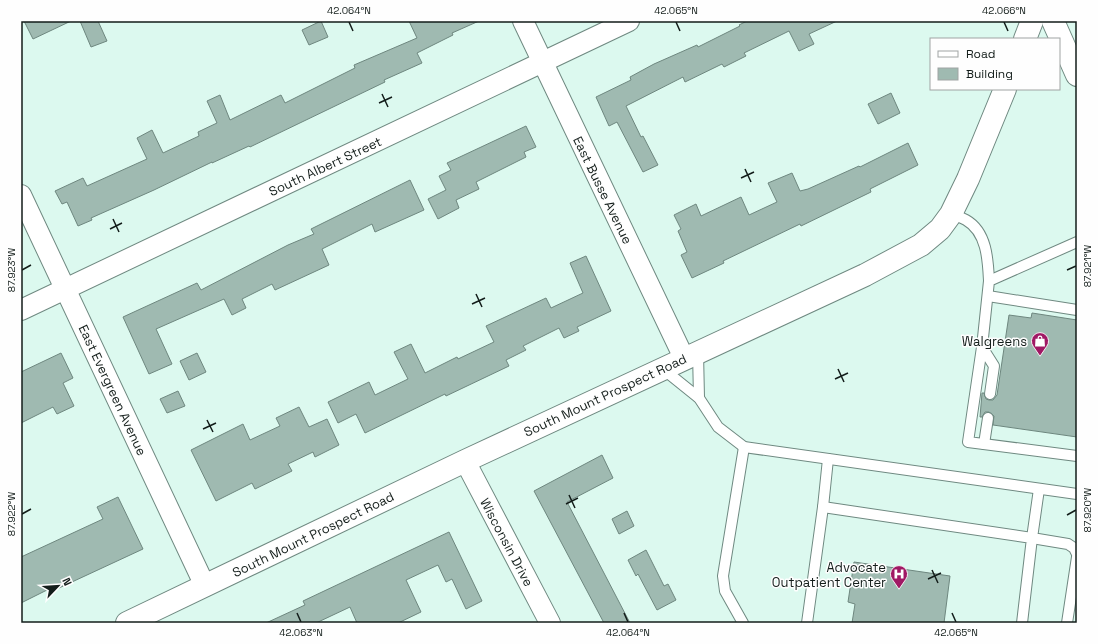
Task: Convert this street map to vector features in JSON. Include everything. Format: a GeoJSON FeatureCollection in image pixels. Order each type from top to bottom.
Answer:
{"type":"FeatureCollection","features":[{"type":"Feature","properties":{"kind":"main road"},"geometry":{"type":"LineString","coordinates":[[1025,38],[1032,21]]}},
{"type":"Feature","properties":{"kind":"main road"},"geometry":{"type":"LineString","coordinates":[[1053,21],[1077,75]]}},
{"type":"Feature","properties":{"kind":"main road"},"geometry":{"type":"LineString","coordinates":[[1060,70],[1077,75]]}},
{"type":"Feature","properties":{"kind":"main road","name":"South Mount Prospect Road"},"geometry":{"type":"LineString","coordinates":[[127,623],[465,461],[865,275],[921,245],[940,229],[951,214],[968,179],[1005,90]]}},
{"type":"Feature","properties":{"kind":"street","name":"East Busse Avenue"},"geometry":{"type":"LineString","coordinates":[[523,21],[542,62],[691,355]]}},
{"type":"Feature","properties":{"kind":"street","name":"South Albert Street"},"geometry":{"type":"LineString","coordinates":[[21,310],[629,21]]}},
{"type":"Feature","properties":{"kind":"street","name":"East Evergreen Avenue"},"geometry":{"type":"LineString","coordinates":[[21,194],[205,586]]}},
{"type":"Feature","properties":{"kind":"street","name":"Wisconsin Drive"},"geometry":{"type":"LineString","coordinates":[[465,461],[550,623]]}},
{"type":"Feature","properties":{"kind":"lane"},"geometry":{"type":"LineString","coordinates":[[951,214],[967,220],[977,230],[984,244],[988,262],[988,296],[968,442],[1077,456]]}},
{"type":"Feature","properties":{"kind":"lane"},"geometry":{"type":"LineString","coordinates":[[989,281],[1077,242]]}},
{"type":"Feature","properties":{"kind":"lane"},"geometry":{"type":"LineString","coordinates":[[988,296],[1077,310]]}},
{"type":"Feature","properties":{"kind":"lane"},"geometry":{"type":"LineString","coordinates":[[982,347],[994,366],[990,394]]}},
{"type":"Feature","properties":{"kind":"lane"},"geometry":{"type":"LineString","coordinates":[[691,355],[699,398]]}},
{"type":"Feature","properties":{"kind":"lane"},"geometry":{"type":"LineString","coordinates":[[663,368],[699,398],[718,427],[744,447],[1077,494]]}},
{"type":"Feature","properties":{"kind":"lane"},"geometry":{"type":"LineString","coordinates":[[984,444],[988,418]]}},
{"type":"Feature","properties":{"kind":"lane"},"geometry":{"type":"LineString","coordinates":[[743,623],[725,592],[723,576],[744,447]]}},
{"type":"Feature","properties":{"kind":"lane"},"geometry":{"type":"LineString","coordinates":[[807,623],[828,459]]}},
{"type":"Feature","properties":{"kind":"lane"},"geometry":{"type":"LineString","coordinates":[[1022,623],[1039,489]]}},
{"type":"Feature","properties":{"kind":"lane"},"geometry":{"type":"LineString","coordinates":[[823,507],[1068,544],[1074,548],[1077,555],[1067,623]]}},
{"type":"Feature","properties":{"kind":"building"},"geometry":{"type":"Polygon","coordinates":[[[24,21],[71,21],[33,39],[24,21]]]}},
{"type":"Feature","properties":{"kind":"building"},"geometry":{"type":"Polygon","coordinates":[[[80,21],[98,21],[107,41],[91,47],[80,21]]]}},
{"type":"Feature","properties":{"kind":"building"},"geometry":{"type":"Polygon","coordinates":[[[321,21],[328,37],[309,45],[302,30],[321,21]]]}},
{"type":"Feature","properties":{"kind":"building"},"geometry":{"type":"Polygon","coordinates":[[[409,21],[479,21],[452,33],[453,35],[417,53],[422,63],[384,80],[385,82],[250,147],[249,146],[212,162],[91,218],[92,220],[78,226],[67,202],[62,204],[55,191],[83,178],[87,186],[147,159],[137,138],[152,130],[163,153],[199,136],[198,132],[217,123],[207,101],[220,95],[230,120],[281,95],[285,103],[355,68],[354,65],[417,38],[409,21]]]}},
{"type":"Feature","properties":{"kind":"building"},"geometry":{"type":"Polygon","coordinates":[[[747,21],[837,21],[809,34],[814,44],[799,51],[789,31],[744,53],[746,56],[724,67],[722,64],[685,82],[683,77],[626,106],[641,137],[643,136],[658,165],[643,172],[617,122],[609,126],[596,97],[631,80],[630,77],[654,64],[697,45],[698,47],[747,21]]]}},
{"type":"Feature","properties":{"kind":"building"},"geometry":{"type":"Polygon","coordinates":[[[891,93],[900,113],[878,124],[868,104],[891,93]]]}},
{"type":"Feature","properties":{"kind":"building"},"geometry":{"type":"Polygon","coordinates":[[[526,126],[536,147],[524,152],[526,157],[476,182],[479,189],[456,200],[459,208],[438,219],[428,199],[446,190],[439,176],[451,170],[447,163],[526,126]]]}},
{"type":"Feature","properties":{"kind":"building"},"geometry":{"type":"Polygon","coordinates":[[[908,143],[918,165],[870,189],[871,192],[801,226],[800,224],[723,261],[724,263],[692,278],[681,255],[687,252],[678,231],[681,229],[674,215],[696,204],[701,216],[741,197],[749,215],[777,202],[768,183],[792,173],[800,191],[808,189],[859,166],[860,167],[908,143]]]}},
{"type":"Feature","properties":{"kind":"building"},"geometry":{"type":"Polygon","coordinates":[[[410,180],[424,210],[375,232],[372,224],[322,249],[329,265],[275,290],[272,284],[242,299],[246,308],[232,315],[224,299],[156,329],[172,364],[149,374],[123,317],[197,283],[201,290],[288,245],[314,234],[311,229],[410,180]]]}},
{"type":"Feature","properties":{"kind":"building"},"geometry":{"type":"Polygon","coordinates":[[[586,256],[611,311],[577,327],[579,331],[564,338],[559,328],[523,346],[526,350],[506,360],[509,366],[446,396],[445,394],[365,433],[356,414],[338,423],[328,402],[369,382],[375,395],[408,379],[394,352],[411,344],[425,373],[457,357],[458,359],[494,342],[486,326],[546,298],[551,308],[583,293],[570,263],[586,256]]]}},
{"type":"Feature","properties":{"kind":"building","name":"Walgreens"},"geometry":{"type":"Polygon","coordinates":[[[1032,313],[1077,320],[1077,437],[993,425],[994,416],[989,412],[985,412],[982,417],[980,417],[982,393],[984,393],[986,399],[989,400],[993,400],[997,395],[1009,315],[1031,318],[1032,313]]]}},
{"type":"Feature","properties":{"kind":"building"},"geometry":{"type":"Polygon","coordinates":[[[61,353],[73,378],[63,383],[74,406],[57,414],[53,407],[21,423],[21,372],[61,353]]]}},
{"type":"Feature","properties":{"kind":"building"},"geometry":{"type":"Polygon","coordinates":[[[197,353],[206,372],[189,380],[180,361],[197,353]]]}},
{"type":"Feature","properties":{"kind":"building"},"geometry":{"type":"Polygon","coordinates":[[[178,391],[185,406],[167,413],[160,399],[178,391]]]}},
{"type":"Feature","properties":{"kind":"building"},"geometry":{"type":"Polygon","coordinates":[[[299,407],[309,427],[327,419],[339,445],[315,457],[313,452],[288,464],[292,471],[255,489],[252,483],[216,501],[191,450],[243,424],[250,440],[280,426],[276,418],[299,407]]]}},
{"type":"Feature","properties":{"kind":"building"},"geometry":{"type":"Polygon","coordinates":[[[602,455],[613,478],[567,502],[630,623],[604,623],[534,491],[602,455]]]}},
{"type":"Feature","properties":{"kind":"building"},"geometry":{"type":"Polygon","coordinates":[[[118,497],[143,549],[59,588],[57,585],[21,603],[21,557],[103,519],[97,507],[118,497]]]}},
{"type":"Feature","properties":{"kind":"building"},"geometry":{"type":"Polygon","coordinates":[[[627,511],[634,526],[619,534],[612,519],[627,511]]]}},
{"type":"Feature","properties":{"kind":"building"},"geometry":{"type":"Polygon","coordinates":[[[449,532],[482,601],[466,609],[452,579],[446,582],[438,565],[406,580],[421,612],[398,623],[357,623],[350,607],[316,623],[266,623],[305,605],[303,601],[449,532]]]}},
{"type":"Feature","properties":{"kind":"building"},"geometry":{"type":"Polygon","coordinates":[[[646,550],[664,586],[668,584],[676,600],[657,610],[638,574],[636,576],[628,560],[646,550]]]}},
{"type":"Feature","properties":{"kind":"building","name":"Advocate Outpatient Center"},"geometry":{"type":"Polygon","coordinates":[[[854,562],[950,576],[944,623],[852,623],[855,604],[848,602],[854,562]]]}},
{"type":"Feature","properties":{"kind":"place","name":"Walgreens"},"geometry":{"type":"Point","coordinates":[1040,356]}},
{"type":"Feature","properties":{"kind":"place","name":"Advocate Outpatient Center"},"geometry":{"type":"Point","coordinates":[899,589]}}]}
